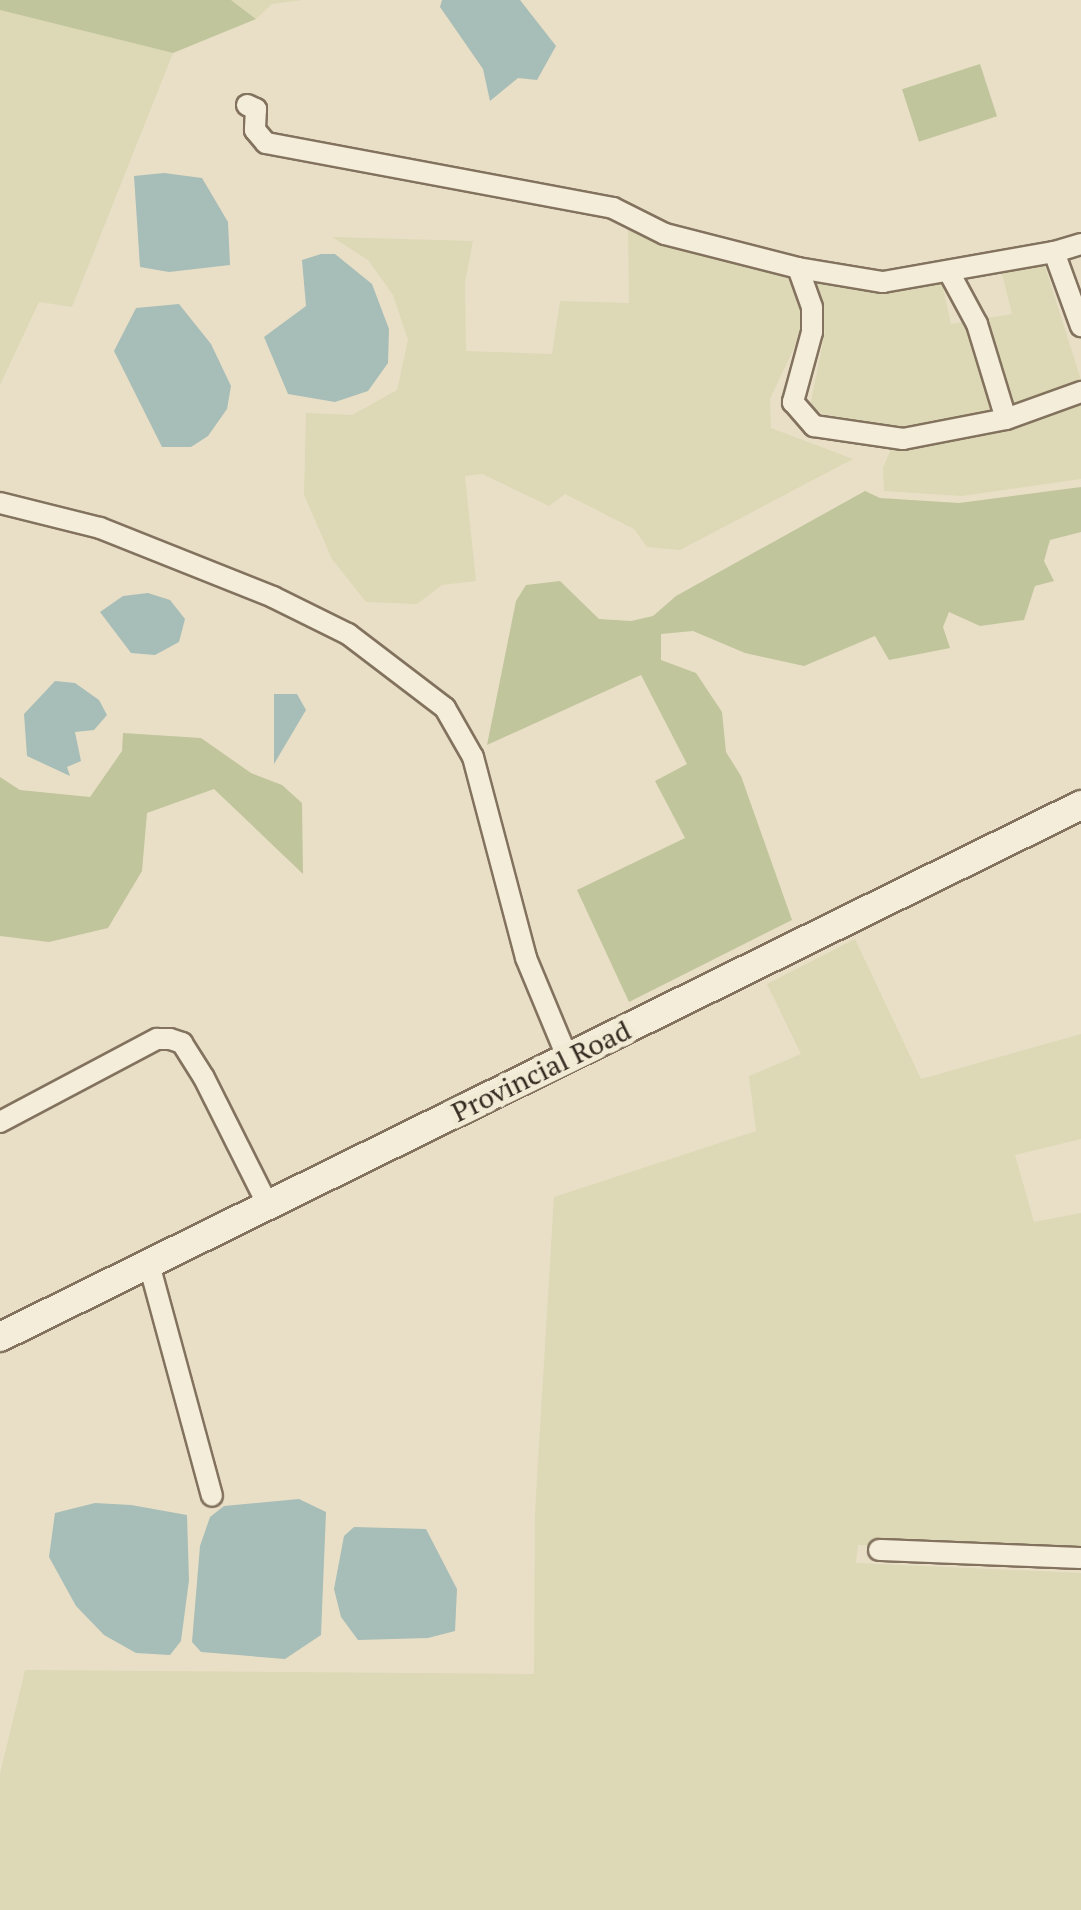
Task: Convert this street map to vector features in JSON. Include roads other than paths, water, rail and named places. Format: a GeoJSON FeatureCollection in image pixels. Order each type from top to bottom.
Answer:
{"type":"FeatureCollection","features":[{"type":"Feature","properties":{"kind":"main road","name":"Provincial Road"},"geometry":{"type":"LineString","coordinates":[[0,1337],[1081,805]]}},
{"type":"Feature","properties":{"kind":"street"},"geometry":{"type":"LineString","coordinates":[[248,105],[256,109],[255,130],[266,142],[613,208],[665,234],[798,268],[882,282],[950,274],[1081,244]]}},
{"type":"Feature","properties":{"kind":"street"},"geometry":{"type":"LineString","coordinates":[[1054,252],[1081,326]]}},
{"type":"Feature","properties":{"kind":"street"},"geometry":{"type":"LineString","coordinates":[[798,268],[812,307],[812,332],[794,411],[829,430],[903,439],[1006,419],[1081,392]]}},
{"type":"Feature","properties":{"kind":"street"},"geometry":{"type":"LineString","coordinates":[[950,274],[978,324],[1006,419]]}},
{"type":"Feature","properties":{"kind":"street"},"geometry":{"type":"LineString","coordinates":[[0,503],[100,528],[273,597],[348,634],[445,708],[473,757],[526,958],[568,1059]]}},
{"type":"Feature","properties":{"kind":"street"},"geometry":{"type":"LineString","coordinates":[[0,1122],[157,1038],[182,1042],[268,1205]]}},
{"type":"Feature","properties":{"kind":"street"},"geometry":{"type":"LineString","coordinates":[[149,1264],[212,1496]]}},
{"type":"Feature","properties":{"kind":"street"},"geometry":{"type":"LineString","coordinates":[[878,1550],[1081,1558]]}},
{"type":"Feature","properties":{"kind":"water"},"geometry":{"type":"Polygon","coordinates":[[[442,0],[520,0],[556,46],[537,80],[518,78],[490,101],[483,69],[440,7],[442,0]]]}},
{"type":"Feature","properties":{"kind":"water"},"geometry":{"type":"Polygon","coordinates":[[[164,173],[202,178],[228,222],[230,265],[169,272],[140,267],[134,176],[164,173]]]}},
{"type":"Feature","properties":{"kind":"water"},"geometry":{"type":"Polygon","coordinates":[[[335,254],[372,284],[389,329],[388,363],[368,391],[335,402],[288,394],[264,337],[306,306],[302,260],[335,254]]]}},
{"type":"Feature","properties":{"kind":"water"},"geometry":{"type":"Polygon","coordinates":[[[179,304],[211,344],[231,386],[227,409],[208,436],[191,447],[162,447],[114,351],[136,308],[179,304]]]}},
{"type":"Feature","properties":{"kind":"water"},"geometry":{"type":"Polygon","coordinates":[[[148,593],[170,600],[185,619],[179,642],[155,655],[131,653],[100,612],[123,596],[148,593]]]}},
{"type":"Feature","properties":{"kind":"water"},"geometry":{"type":"Polygon","coordinates":[[[55,681],[75,683],[99,700],[107,715],[94,730],[75,732],[81,761],[67,767],[70,776],[27,756],[24,714],[55,681]]]}},
{"type":"Feature","properties":{"kind":"water"},"geometry":{"type":"Polygon","coordinates":[[[274,694],[297,694],[306,710],[274,764],[274,694]]]}},
{"type":"Feature","properties":{"kind":"water"},"geometry":{"type":"Polygon","coordinates":[[[299,1499],[326,1512],[321,1635],[285,1659],[201,1652],[192,1642],[200,1546],[210,1517],[224,1506],[299,1499]]]}},
{"type":"Feature","properties":{"kind":"water"},"geometry":{"type":"Polygon","coordinates":[[[95,1503],[187,1515],[189,1580],[181,1641],[170,1655],[136,1653],[104,1635],[76,1606],[49,1557],[55,1513],[95,1503]]]}},
{"type":"Feature","properties":{"kind":"water"},"geometry":{"type":"Polygon","coordinates":[[[354,1527],[426,1529],[457,1589],[455,1631],[428,1638],[358,1640],[341,1617],[334,1589],[344,1536],[354,1527]]]}}]}
